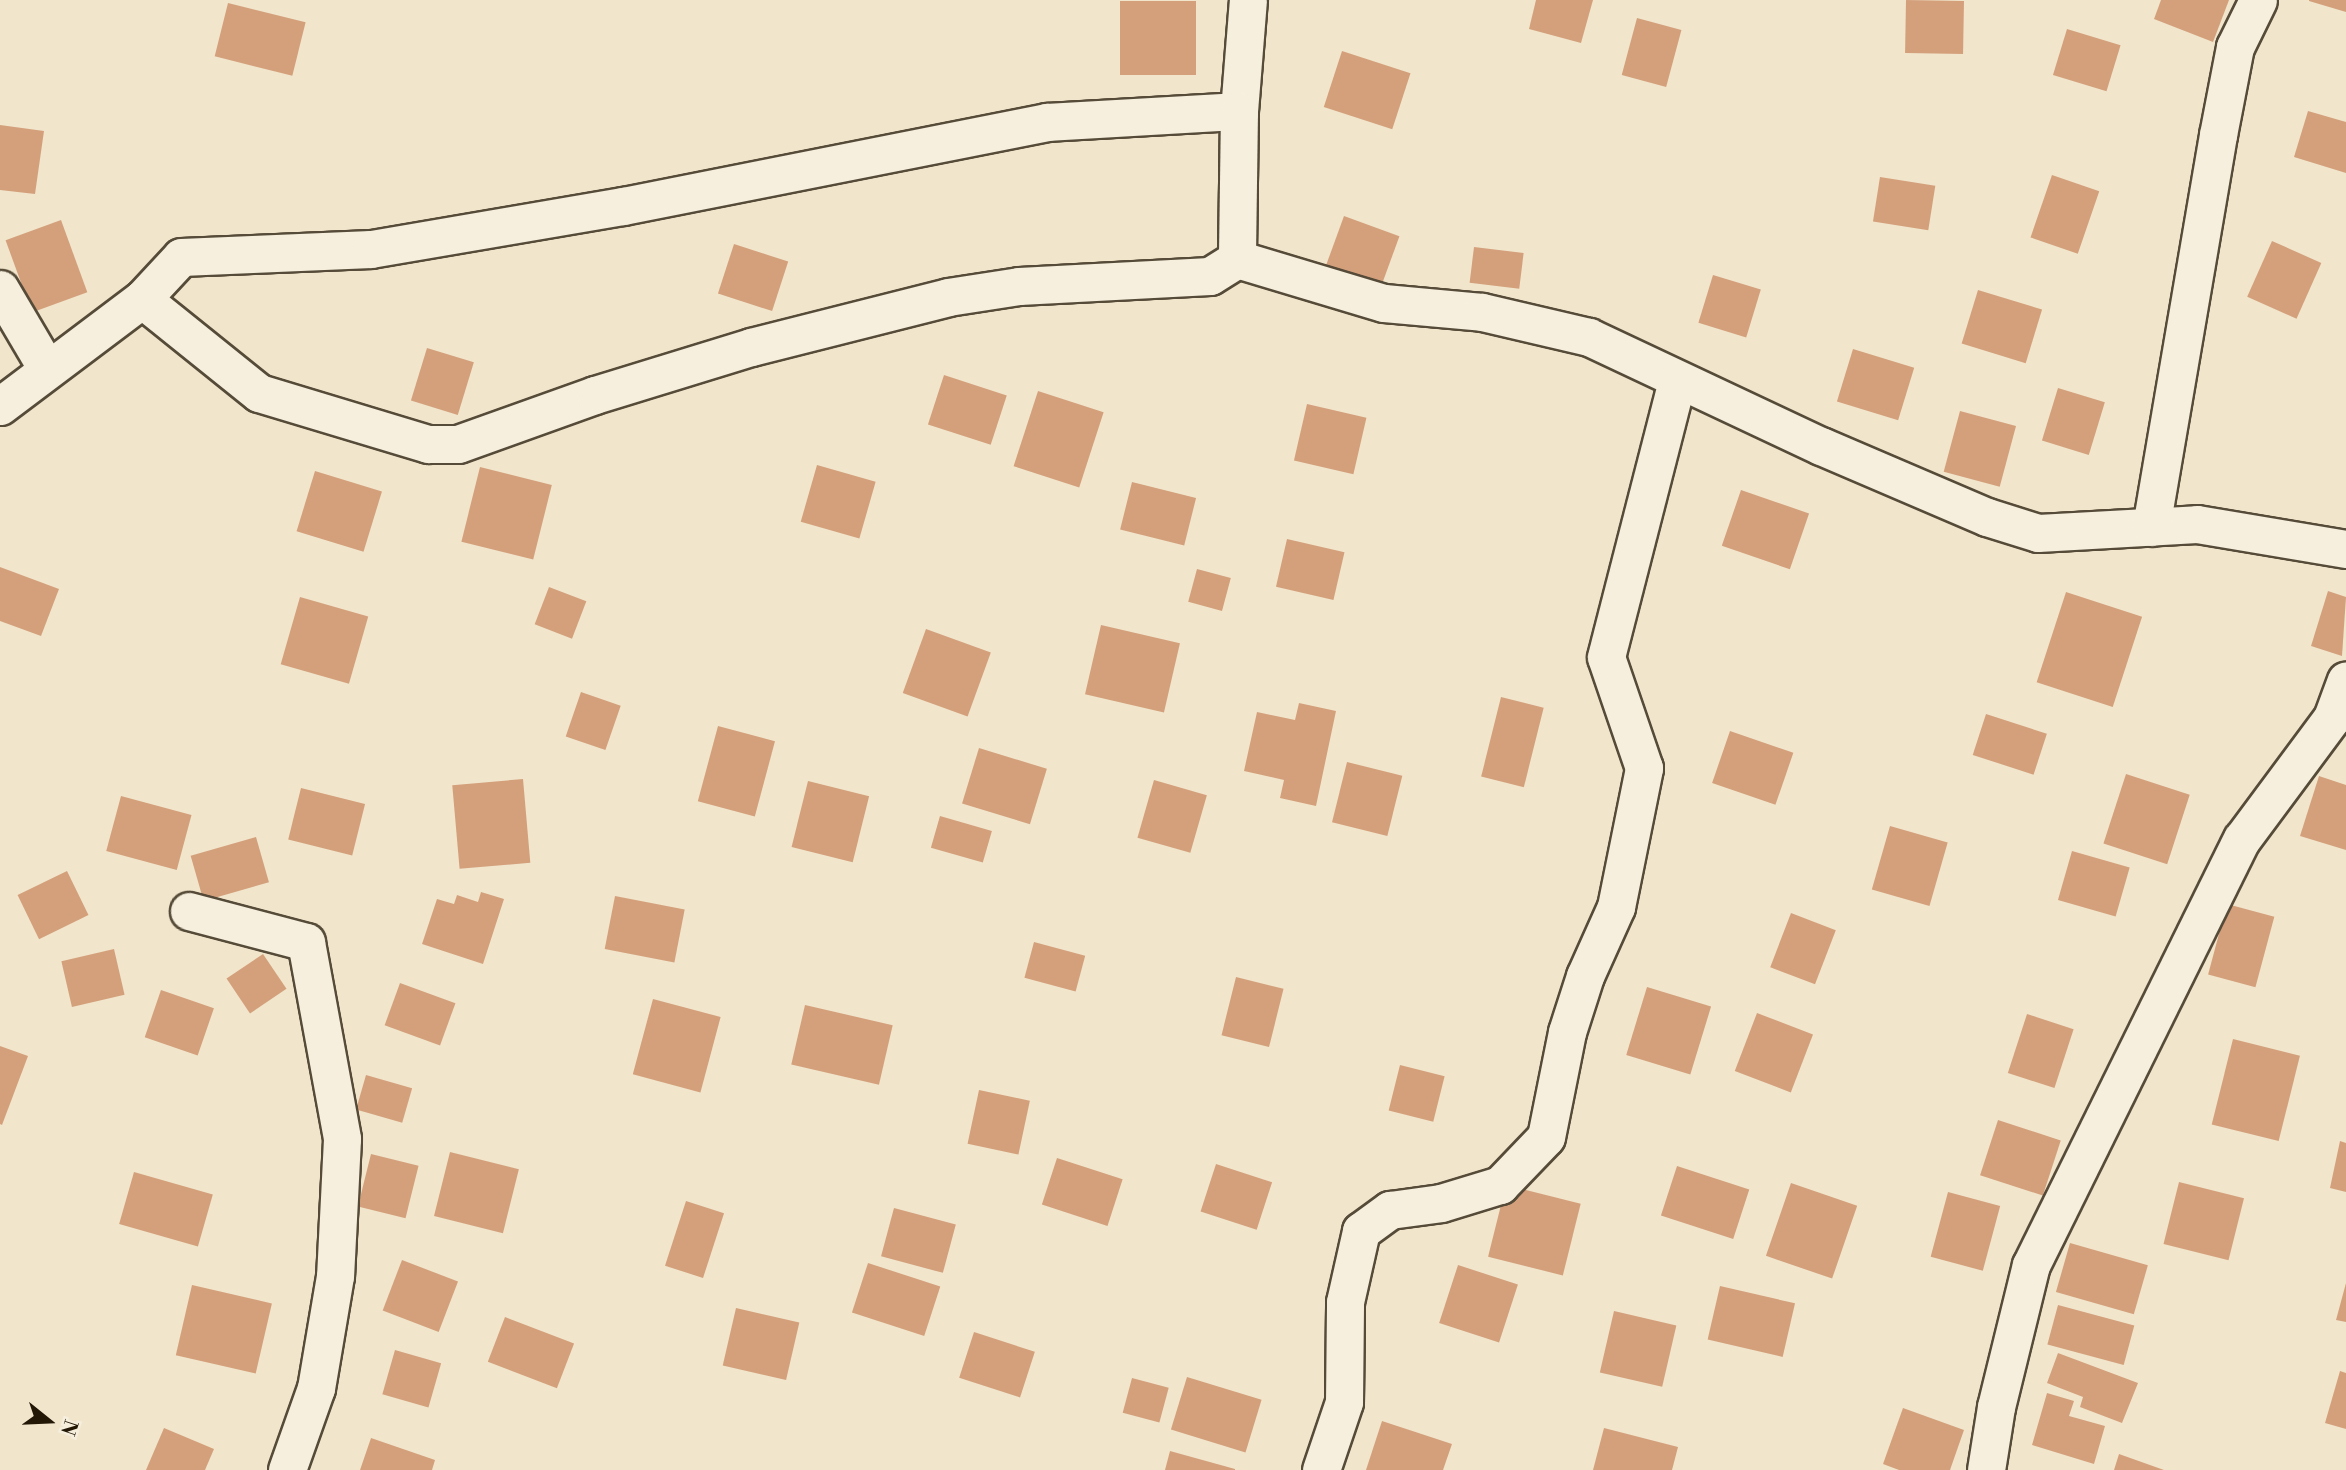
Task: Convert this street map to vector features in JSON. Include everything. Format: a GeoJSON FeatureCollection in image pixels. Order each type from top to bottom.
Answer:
{"type":"FeatureCollection","features":[{"type":"Feature","properties":{"kind":"street"},"geometry":{"type":"LineString","coordinates":[[1237,259],[1239,111],[1248,0]]}},
{"type":"Feature","properties":{"kind":"street"},"geometry":{"type":"LineString","coordinates":[[2151,527],[2235,47],[2258,0]]}},
{"type":"Feature","properties":{"kind":"street"},"geometry":{"type":"LineString","coordinates":[[0,406],[22,393],[46,367],[142,299],[181,257],[372,249],[623,206],[1047,122],[1239,111]]}},
{"type":"Feature","properties":{"kind":"street"},"geometry":{"type":"LineString","coordinates":[[142,299],[259,393],[428,444],[458,444],[725,355],[948,298],[1019,286],[1210,276],[1237,259],[1384,303],[1482,312],[1589,337],[1677,381],[1987,517],[2038,533],[2197,524],[2346,549]]}},
{"type":"Feature","properties":{"kind":"street"},"geometry":{"type":"LineString","coordinates":[[0,289],[46,367]]}},
{"type":"Feature","properties":{"kind":"street"},"geometry":{"type":"LineString","coordinates":[[1321,1470],[1344,1402],[1345,1302],[1361,1231],[1390,1210],[1441,1203],[1500,1185],[1546,1137],[1567,1032],[1616,907],[1644,768],[1606,657],[1677,381]]}},
{"type":"Feature","properties":{"kind":"street"},"geometry":{"type":"LineString","coordinates":[[1986,1470],[1996,1407],[2031,1265],[2242,839],[2332,718],[2346,680]]}},
{"type":"Feature","properties":{"kind":"street"},"geometry":{"type":"LineString","coordinates":[[189,911],[306,942],[342,1139],[335,1276],[316,1388],[287,1470]]}},
{"type":"Feature","properties":{"kind":"building"},"geometry":{"type":"Polygon","coordinates":[[[1536,0],[1593,0],[1581,43],[1529,29],[1536,0]]]}},
{"type":"Feature","properties":{"kind":"building"},"geometry":{"type":"Polygon","coordinates":[[[1906,0],[1964,1],[1963,54],[1905,53],[1906,0]]]}},
{"type":"Feature","properties":{"kind":"building"},"geometry":{"type":"Polygon","coordinates":[[[2161,0],[2229,0],[2213,42],[2154,19],[2161,0]]]}},
{"type":"Feature","properties":{"kind":"building"},"geometry":{"type":"Polygon","coordinates":[[[2346,0],[2346,12],[2309,1],[2346,0]]]}},
{"type":"Feature","properties":{"kind":"building"},"geometry":{"type":"Polygon","coordinates":[[[1120,1],[1196,1],[1196,75],[1120,75],[1120,1]]]}},
{"type":"Feature","properties":{"kind":"building"},"geometry":{"type":"Polygon","coordinates":[[[228,3],[306,22],[292,76],[215,56],[228,3]]]}},
{"type":"Feature","properties":{"kind":"building"},"geometry":{"type":"Polygon","coordinates":[[[1637,18],[1681,30],[1666,87],[1622,75],[1637,18]]]}},
{"type":"Feature","properties":{"kind":"building"},"geometry":{"type":"Polygon","coordinates":[[[2067,29],[2121,45],[2107,91],[2053,75],[2067,29]]]}},
{"type":"Feature","properties":{"kind":"building"},"geometry":{"type":"Polygon","coordinates":[[[1342,51],[1410,73],[1392,129],[1324,107],[1342,51]]]}},
{"type":"Feature","properties":{"kind":"building"},"geometry":{"type":"Polygon","coordinates":[[[2308,111],[2346,122],[2346,173],[2294,157],[2308,111]]]}},
{"type":"Feature","properties":{"kind":"building"},"geometry":{"type":"Polygon","coordinates":[[[0,125],[44,131],[35,194],[0,190],[0,125]]]}},
{"type":"Feature","properties":{"kind":"building"},"geometry":{"type":"Polygon","coordinates":[[[2052,175],[2099,191],[2078,254],[2031,237],[2052,175]]]}},
{"type":"Feature","properties":{"kind":"building"},"geometry":{"type":"Polygon","coordinates":[[[1880,177],[1935,186],[1928,230],[1873,221],[1880,177]]]}},
{"type":"Feature","properties":{"kind":"building"},"geometry":{"type":"Polygon","coordinates":[[[1344,216],[1399,236],[1382,285],[1326,265],[1344,216]]]}},
{"type":"Feature","properties":{"kind":"building"},"geometry":{"type":"Polygon","coordinates":[[[61,220],[87,292],[32,313],[6,240],[61,220]]]}},
{"type":"Feature","properties":{"kind":"building"},"geometry":{"type":"Polygon","coordinates":[[[2272,241],[2321,263],[2297,319],[2247,297],[2272,241]]]}},
{"type":"Feature","properties":{"kind":"building"},"geometry":{"type":"Polygon","coordinates":[[[734,244],[788,262],[772,311],[718,293],[734,244]]]}},
{"type":"Feature","properties":{"kind":"building"},"geometry":{"type":"Polygon","coordinates":[[[1474,247],[1524,253],[1519,289],[1470,283],[1474,247]]]}},
{"type":"Feature","properties":{"kind":"building"},"geometry":{"type":"Polygon","coordinates":[[[1713,275],[1761,290],[1746,337],[1698,323],[1713,275]]]}},
{"type":"Feature","properties":{"kind":"building"},"geometry":{"type":"Polygon","coordinates":[[[1978,290],[2042,310],[2026,363],[1962,344],[1978,290]]]}},
{"type":"Feature","properties":{"kind":"building"},"geometry":{"type":"Polygon","coordinates":[[[427,348],[474,362],[458,415],[411,401],[427,348]]]}},
{"type":"Feature","properties":{"kind":"building"},"geometry":{"type":"Polygon","coordinates":[[[1853,349],[1914,368],[1898,420],[1837,402],[1853,349]]]}},
{"type":"Feature","properties":{"kind":"building"},"geometry":{"type":"Polygon","coordinates":[[[944,375],[1007,395],[991,445],[928,424],[944,375]]]}},
{"type":"Feature","properties":{"kind":"building"},"geometry":{"type":"Polygon","coordinates":[[[2058,388],[2105,402],[2089,455],[2042,441],[2058,388]]]}},
{"type":"Feature","properties":{"kind":"building"},"geometry":{"type":"Polygon","coordinates":[[[1038,391],[1104,412],[1079,487],[1014,466],[1038,391]]]}},
{"type":"Feature","properties":{"kind":"building"},"geometry":{"type":"Polygon","coordinates":[[[1307,404],[1366,418],[1353,474],[1294,461],[1307,404]]]}},
{"type":"Feature","properties":{"kind":"building"},"geometry":{"type":"Polygon","coordinates":[[[1960,411],[2016,426],[2000,487],[1944,472],[1960,411]]]}},
{"type":"Feature","properties":{"kind":"building"},"geometry":{"type":"Polygon","coordinates":[[[817,465],[876,482],[859,539],[801,522],[817,465]]]}},
{"type":"Feature","properties":{"kind":"building"},"geometry":{"type":"Polygon","coordinates":[[[480,467],[552,485],[533,560],[461,542],[480,467]]]}},
{"type":"Feature","properties":{"kind":"building"},"geometry":{"type":"Polygon","coordinates":[[[315,471],[382,491],[364,552],[297,531],[315,471]]]}},
{"type":"Feature","properties":{"kind":"building"},"geometry":{"type":"Polygon","coordinates":[[[1132,482],[1196,498],[1184,546],[1120,530],[1132,482]]]}},
{"type":"Feature","properties":{"kind":"building"},"geometry":{"type":"Polygon","coordinates":[[[1741,490],[1809,513],[1790,569],[1722,546],[1741,490]]]}},
{"type":"Feature","properties":{"kind":"building"},"geometry":{"type":"Polygon","coordinates":[[[1287,539],[1344,552],[1333,600],[1276,587],[1287,539]]]}},
{"type":"Feature","properties":{"kind":"building"},"geometry":{"type":"Polygon","coordinates":[[[0,567],[59,589],[41,636],[0,621],[0,567]]]}},
{"type":"Feature","properties":{"kind":"building"},"geometry":{"type":"Polygon","coordinates":[[[1197,569],[1231,578],[1222,611],[1188,602],[1197,569]]]}},
{"type":"Feature","properties":{"kind":"building"},"geometry":{"type":"Polygon","coordinates":[[[549,587],[586,601],[572,639],[535,624],[549,587]]]}},
{"type":"Feature","properties":{"kind":"building"},"geometry":{"type":"Polygon","coordinates":[[[2328,591],[2346,597],[2342,656],[2311,646],[2328,591]]]}},
{"type":"Feature","properties":{"kind":"building"},"geometry":{"type":"Polygon","coordinates":[[[2066,592],[2142,617],[2113,707],[2037,682],[2066,592]]]}},
{"type":"Feature","properties":{"kind":"building"},"geometry":{"type":"Polygon","coordinates":[[[300,597],[368,617],[349,684],[281,664],[300,597]]]}},
{"type":"Feature","properties":{"kind":"building"},"geometry":{"type":"Polygon","coordinates":[[[1101,625],[1180,643],[1164,712],[1085,694],[1101,625]]]}},
{"type":"Feature","properties":{"kind":"building"},"geometry":{"type":"Polygon","coordinates":[[[926,629],[991,653],[968,716],[903,693],[926,629]]]}},
{"type":"Feature","properties":{"kind":"building"},"geometry":{"type":"Polygon","coordinates":[[[581,692],[621,706],[605,750],[566,736],[581,692]]]}},
{"type":"Feature","properties":{"kind":"building"},"geometry":{"type":"Polygon","coordinates":[[[1501,697],[1544,708],[1524,787],[1481,777],[1501,697]]]}},
{"type":"Feature","properties":{"kind":"building"},"geometry":{"type":"Polygon","coordinates":[[[1299,703],[1336,711],[1316,806],[1280,798],[1284,780],[1244,771],[1257,712],[1295,720],[1299,703]]]}},
{"type":"Feature","properties":{"kind":"building"},"geometry":{"type":"Polygon","coordinates":[[[1986,714],[2047,734],[2034,775],[1973,755],[1986,714]]]}},
{"type":"Feature","properties":{"kind":"building"},"geometry":{"type":"Polygon","coordinates":[[[718,726],[775,741],[755,817],[698,801],[718,726]]]}},
{"type":"Feature","properties":{"kind":"building"},"geometry":{"type":"Polygon","coordinates":[[[1730,731],[1793,753],[1775,805],[1712,783],[1730,731]]]}},
{"type":"Feature","properties":{"kind":"building"},"geometry":{"type":"Polygon","coordinates":[[[979,748],[1047,769],[1030,824],[962,803],[979,748]]]}},
{"type":"Feature","properties":{"kind":"building"},"geometry":{"type":"Polygon","coordinates":[[[1347,762],[1402,776],[1387,836],[1332,822],[1347,762]]]}},
{"type":"Feature","properties":{"kind":"building"},"geometry":{"type":"Polygon","coordinates":[[[2126,774],[2190,795],[2167,864],[2103,843],[2126,774]]]}},
{"type":"Feature","properties":{"kind":"building"},"geometry":{"type":"Polygon","coordinates":[[[2319,776],[2346,785],[2346,850],[2300,836],[2319,776]]]}},
{"type":"Feature","properties":{"kind":"building"},"geometry":{"type":"Polygon","coordinates":[[[523,779],[530,863],[460,869],[452,785],[523,779]]]}},
{"type":"Feature","properties":{"kind":"building"},"geometry":{"type":"Polygon","coordinates":[[[1154,780],[1207,795],[1190,853],[1137,838],[1154,780]]]}},
{"type":"Feature","properties":{"kind":"building"},"geometry":{"type":"Polygon","coordinates":[[[808,781],[869,796],[853,862],[792,847],[808,781]]]}},
{"type":"Feature","properties":{"kind":"building"},"geometry":{"type":"Polygon","coordinates":[[[301,788],[365,804],[352,855],[288,839],[301,788]]]}},
{"type":"Feature","properties":{"kind":"building"},"geometry":{"type":"Polygon","coordinates":[[[121,796],[192,815],[177,870],[106,851],[121,796]]]}},
{"type":"Feature","properties":{"kind":"building"},"geometry":{"type":"Polygon","coordinates":[[[940,816],[992,831],[983,863],[931,848],[940,816]]]}},
{"type":"Feature","properties":{"kind":"building"},"geometry":{"type":"Polygon","coordinates":[[[1890,826],[1948,843],[1929,906],[1872,889],[1890,826]]]}},
{"type":"Feature","properties":{"kind":"building"},"geometry":{"type":"Polygon","coordinates":[[[256,837],[269,882],[204,901],[191,856],[256,837]]]}},
{"type":"Feature","properties":{"kind":"building"},"geometry":{"type":"Polygon","coordinates":[[[2072,851],[2130,868],[2116,917],[2058,900],[2072,851]]]}},
{"type":"Feature","properties":{"kind":"building"},"geometry":{"type":"Polygon","coordinates":[[[67,871],[88,915],[39,939],[18,895],[67,871]]]}},
{"type":"Feature","properties":{"kind":"building"},"geometry":{"type":"Polygon","coordinates":[[[481,892],[504,899],[483,964],[422,944],[437,899],[454,904],[457,895],[478,902],[481,892]]]}},
{"type":"Feature","properties":{"kind":"building"},"geometry":{"type":"Polygon","coordinates":[[[615,896],[685,910],[674,963],[605,949],[615,896]]]}},
{"type":"Feature","properties":{"kind":"building"},"geometry":{"type":"Polygon","coordinates":[[[2227,904],[2274,917],[2255,987],[2208,975],[2227,904]]]}},
{"type":"Feature","properties":{"kind":"building"},"geometry":{"type":"Polygon","coordinates":[[[1791,913],[1836,930],[1815,984],[1770,967],[1791,913]]]}},
{"type":"Feature","properties":{"kind":"building"},"geometry":{"type":"Polygon","coordinates":[[[1034,942],[1085,956],[1076,991],[1024,978],[1034,942]]]}},
{"type":"Feature","properties":{"kind":"building"},"geometry":{"type":"Polygon","coordinates":[[[114,949],[125,995],[72,1007],[61,961],[114,949]]]}},
{"type":"Feature","properties":{"kind":"building"},"geometry":{"type":"Polygon","coordinates":[[[263,954],[286,989],[250,1013],[227,979],[263,954]]]}},
{"type":"Feature","properties":{"kind":"building"},"geometry":{"type":"Polygon","coordinates":[[[1236,977],[1284,989],[1269,1047],[1221,1035],[1236,977]]]}},
{"type":"Feature","properties":{"kind":"building"},"geometry":{"type":"Polygon","coordinates":[[[400,983],[455,1003],[440,1045],[385,1025],[400,983]]]}},
{"type":"Feature","properties":{"kind":"building"},"geometry":{"type":"Polygon","coordinates":[[[1647,987],[1711,1007],[1690,1074],[1626,1055],[1647,987]]]}},
{"type":"Feature","properties":{"kind":"building"},"geometry":{"type":"Polygon","coordinates":[[[161,990],[214,1008],[198,1056],[145,1037],[161,990]]]}},
{"type":"Feature","properties":{"kind":"building"},"geometry":{"type":"Polygon","coordinates":[[[653,999],[721,1017],[700,1092],[633,1074],[653,999]]]}},
{"type":"Feature","properties":{"kind":"building"},"geometry":{"type":"Polygon","coordinates":[[[805,1005],[893,1025],[879,1085],[791,1064],[805,1005]]]}},
{"type":"Feature","properties":{"kind":"building"},"geometry":{"type":"Polygon","coordinates":[[[1757,1013],[1813,1035],[1791,1092],[1735,1071],[1757,1013]]]}},
{"type":"Feature","properties":{"kind":"building"},"geometry":{"type":"Polygon","coordinates":[[[2027,1014],[2074,1029],[2054,1088],[2008,1073],[2027,1014]]]}},
{"type":"Feature","properties":{"kind":"building"},"geometry":{"type":"Polygon","coordinates":[[[2233,1039],[2300,1056],[2279,1141],[2212,1124],[2233,1039]]]}},
{"type":"Feature","properties":{"kind":"building"},"geometry":{"type":"Polygon","coordinates":[[[0,1046],[28,1056],[2,1125],[0,1124],[0,1046]]]}},
{"type":"Feature","properties":{"kind":"building"},"geometry":{"type":"Polygon","coordinates":[[[1400,1065],[1445,1076],[1433,1122],[1389,1111],[1400,1065]]]}},
{"type":"Feature","properties":{"kind":"building"},"geometry":{"type":"Polygon","coordinates":[[[366,1075],[412,1088],[402,1123],[356,1110],[366,1075]]]}},
{"type":"Feature","properties":{"kind":"building"},"geometry":{"type":"Polygon","coordinates":[[[979,1090],[1030,1101],[1018,1155],[968,1144],[979,1090]]]}},
{"type":"Feature","properties":{"kind":"building"},"geometry":{"type":"Polygon","coordinates":[[[1998,1120],[2061,1140],[2043,1196],[1980,1175],[1998,1120]]]}},
{"type":"Feature","properties":{"kind":"building"},"geometry":{"type":"Polygon","coordinates":[[[2340,1141],[2346,1143],[2346,1192],[2330,1188],[2340,1141]]]}},
{"type":"Feature","properties":{"kind":"building"},"geometry":{"type":"Polygon","coordinates":[[[450,1152],[519,1169],[503,1233],[434,1216],[450,1152]]]}},
{"type":"Feature","properties":{"kind":"building"},"geometry":{"type":"Polygon","coordinates":[[[371,1154],[419,1166],[405,1218],[358,1206],[371,1154]]]}},
{"type":"Feature","properties":{"kind":"building"},"geometry":{"type":"Polygon","coordinates":[[[1057,1158],[1123,1179],[1107,1226],[1042,1205],[1057,1158]]]}},
{"type":"Feature","properties":{"kind":"building"},"geometry":{"type":"Polygon","coordinates":[[[1216,1164],[1272,1182],[1257,1230],[1201,1212],[1216,1164]]]}},
{"type":"Feature","properties":{"kind":"building"},"geometry":{"type":"Polygon","coordinates":[[[1677,1166],[1749,1189],[1733,1239],[1661,1215],[1677,1166]]]}},
{"type":"Feature","properties":{"kind":"building"},"geometry":{"type":"Polygon","coordinates":[[[134,1172],[213,1195],[198,1247],[119,1224],[134,1172]]]}},
{"type":"Feature","properties":{"kind":"building"},"geometry":{"type":"Polygon","coordinates":[[[2179,1182],[2244,1198],[2229,1260],[2164,1244],[2179,1182]]]}},
{"type":"Feature","properties":{"kind":"building"},"geometry":{"type":"Polygon","coordinates":[[[1791,1183],[1857,1206],[1832,1279],[1766,1256],[1791,1183]]]}},
{"type":"Feature","properties":{"kind":"building"},"geometry":{"type":"Polygon","coordinates":[[[1506,1185],[1581,1204],[1563,1275],[1488,1257],[1506,1185]]]}},
{"type":"Feature","properties":{"kind":"building"},"geometry":{"type":"Polygon","coordinates":[[[1948,1192],[2000,1206],[1983,1271],[1931,1257],[1948,1192]]]}},
{"type":"Feature","properties":{"kind":"building"},"geometry":{"type":"Polygon","coordinates":[[[686,1201],[724,1213],[703,1278],[665,1266],[686,1201]]]}},
{"type":"Feature","properties":{"kind":"building"},"geometry":{"type":"Polygon","coordinates":[[[894,1208],[956,1225],[943,1273],[881,1256],[894,1208]]]}},
{"type":"Feature","properties":{"kind":"building"},"geometry":{"type":"Polygon","coordinates":[[[2070,1243],[2148,1265],[2134,1314],[2056,1292],[2070,1243]]]}},
{"type":"Feature","properties":{"kind":"building"},"geometry":{"type":"Polygon","coordinates":[[[402,1260],[458,1282],[439,1332],[383,1310],[402,1260]]]}},
{"type":"Feature","properties":{"kind":"building"},"geometry":{"type":"Polygon","coordinates":[[[868,1263],[940,1286],[924,1336],[852,1312],[868,1263]]]}},
{"type":"Feature","properties":{"kind":"building"},"geometry":{"type":"Polygon","coordinates":[[[1458,1265],[1518,1284],[1499,1342],[1439,1323],[1458,1265]]]}},
{"type":"Feature","properties":{"kind":"building"},"geometry":{"type":"Polygon","coordinates":[[[2346,1283],[2346,1322],[2336,1320],[2346,1283]]]}},
{"type":"Feature","properties":{"kind":"building"},"geometry":{"type":"Polygon","coordinates":[[[192,1285],[272,1303],[256,1374],[176,1355],[192,1285]]]}},
{"type":"Feature","properties":{"kind":"building"},"geometry":{"type":"Polygon","coordinates":[[[1720,1286],[1795,1303],[1783,1357],[1708,1340],[1720,1286]]]}},
{"type":"Feature","properties":{"kind":"building"},"geometry":{"type":"Polygon","coordinates":[[[2058,1305],[2134,1325],[2124,1365],[2047,1345],[2058,1305]]]}},
{"type":"Feature","properties":{"kind":"building"},"geometry":{"type":"Polygon","coordinates":[[[736,1308],[799,1323],[786,1380],[723,1365],[736,1308]]]}},
{"type":"Feature","properties":{"kind":"building"},"geometry":{"type":"Polygon","coordinates":[[[1614,1311],[1676,1325],[1662,1387],[1600,1372],[1614,1311]]]}},
{"type":"Feature","properties":{"kind":"building"},"geometry":{"type":"Polygon","coordinates":[[[505,1317],[574,1344],[557,1388],[488,1362],[505,1317]]]}},
{"type":"Feature","properties":{"kind":"building"},"geometry":{"type":"Polygon","coordinates":[[[974,1332],[1035,1352],[1020,1397],[959,1378],[974,1332]]]}},
{"type":"Feature","properties":{"kind":"building"},"geometry":{"type":"Polygon","coordinates":[[[395,1350],[441,1363],[428,1407],[382,1394],[395,1350]]]}},
{"type":"Feature","properties":{"kind":"building"},"geometry":{"type":"Polygon","coordinates":[[[2058,1353],[2138,1383],[2122,1423],[2080,1407],[2083,1397],[2047,1383],[2058,1353]]]}},
{"type":"Feature","properties":{"kind":"building"},"geometry":{"type":"Polygon","coordinates":[[[2340,1371],[2346,1373],[2346,1429],[2325,1423],[2340,1371]]]}},
{"type":"Feature","properties":{"kind":"building"},"geometry":{"type":"Polygon","coordinates":[[[1187,1377],[1262,1400],[1246,1452],[1171,1430],[1187,1377]]]}},
{"type":"Feature","properties":{"kind":"building"},"geometry":{"type":"Polygon","coordinates":[[[1132,1378],[1169,1388],[1159,1423],[1123,1413],[1132,1378]]]}},
{"type":"Feature","properties":{"kind":"building"},"geometry":{"type":"Polygon","coordinates":[[[2047,1393],[2074,1401],[2069,1416],[2105,1426],[2094,1464],[2032,1445],[2047,1393]]]}},
{"type":"Feature","properties":{"kind":"building"},"geometry":{"type":"Polygon","coordinates":[[[1903,1408],[1964,1430],[1950,1470],[1899,1470],[1883,1464],[1903,1408]]]}},
{"type":"Feature","properties":{"kind":"building"},"geometry":{"type":"Polygon","coordinates":[[[1382,1421],[1452,1444],[1443,1470],[1366,1470],[1382,1421]]]}},
{"type":"Feature","properties":{"kind":"building"},"geometry":{"type":"Polygon","coordinates":[[[164,1428],[214,1449],[205,1470],[146,1470],[164,1428]]]}},
{"type":"Feature","properties":{"kind":"building"},"geometry":{"type":"Polygon","coordinates":[[[1604,1428],[1678,1447],[1672,1470],[1593,1470],[1604,1428]]]}},
{"type":"Feature","properties":{"kind":"building"},"geometry":{"type":"Polygon","coordinates":[[[371,1438],[435,1460],[432,1470],[360,1470],[371,1438]]]}},
{"type":"Feature","properties":{"kind":"building"},"geometry":{"type":"Polygon","coordinates":[[[1170,1451],[1235,1469],[1235,1470],[1165,1470],[1170,1451]]]}},
{"type":"Feature","properties":{"kind":"building"},"geometry":{"type":"Polygon","coordinates":[[[2119,1454],[2164,1470],[2114,1470],[2119,1454]]]}}]}
